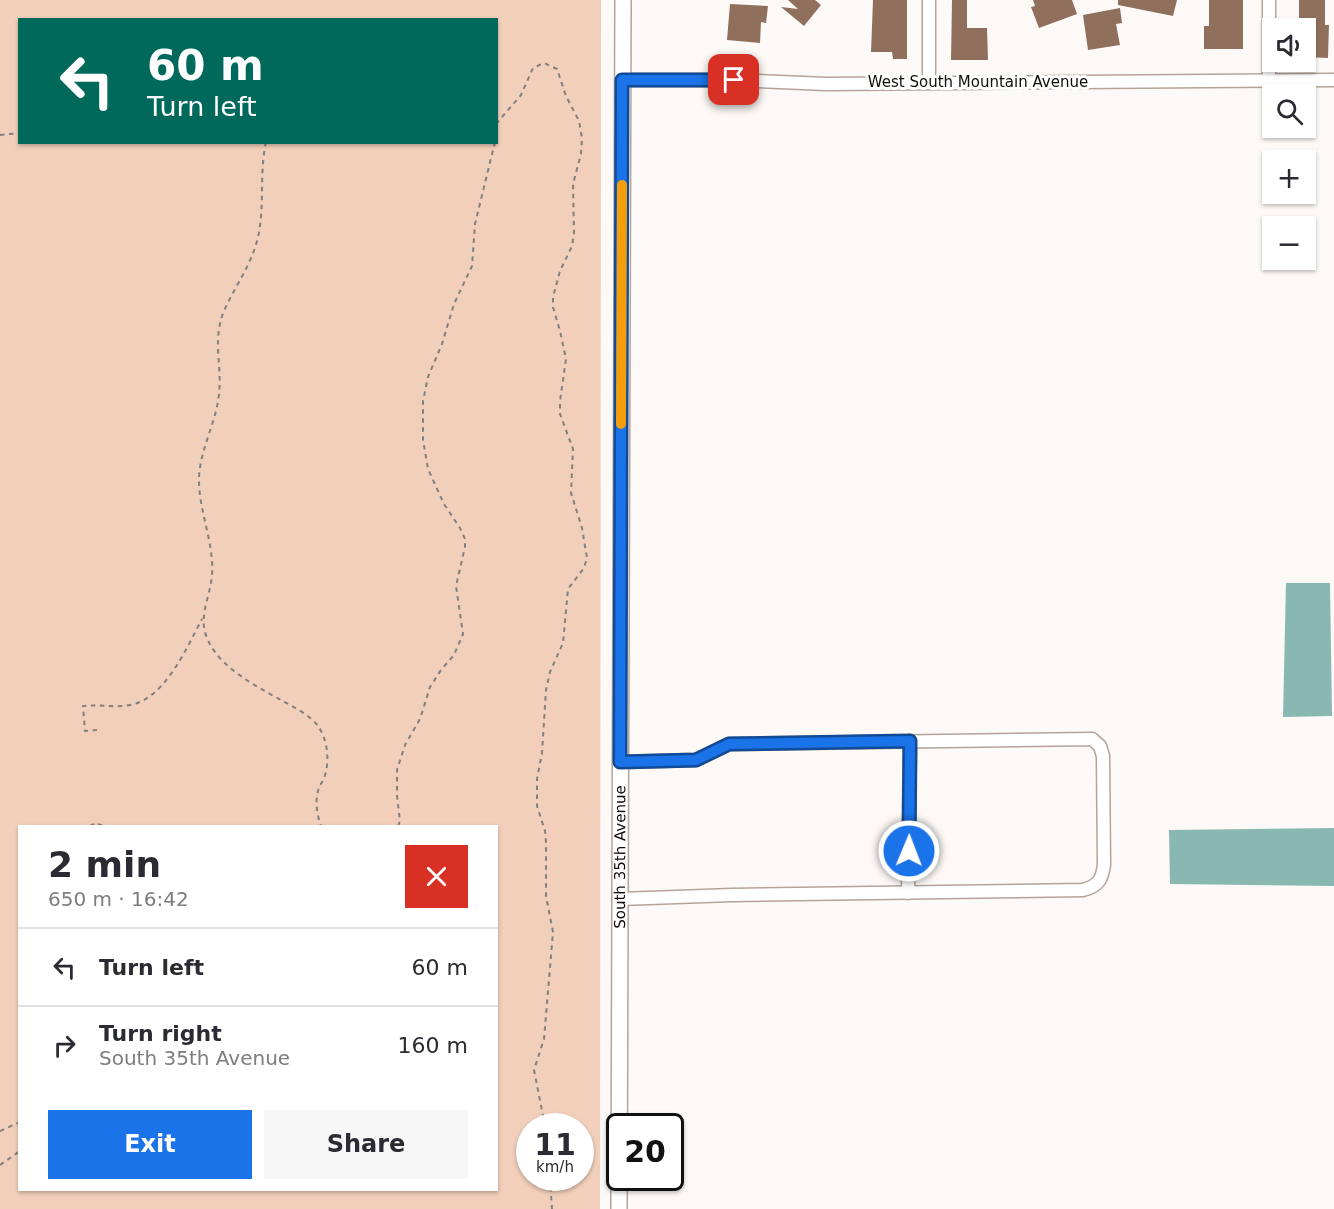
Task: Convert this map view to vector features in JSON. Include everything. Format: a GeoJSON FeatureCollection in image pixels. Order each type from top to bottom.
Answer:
{"type":"FeatureCollection","features":[{"type":"Feature","properties":{"kind":"main road","name":"South 35th Avenue"},"geometry":{"type":"LineString","coordinates":[[619,1209],[622,0]]}},
{"type":"Feature","properties":{"kind":"street"},"geometry":{"type":"LineString","coordinates":[[929,0],[929,82]]}},
{"type":"Feature","properties":{"kind":"street"},"geometry":{"type":"LineString","coordinates":[[1269,0],[1269,80]]}},
{"type":"Feature","properties":{"kind":"street","name":"West South Mountain Avenue"},"geometry":{"type":"LineString","coordinates":[[622,80],[734,80],[826,84],[1334,80]]}},
{"type":"Feature","properties":{"kind":"street"},"geometry":{"type":"LineString","coordinates":[[620,762],[696,760],[729,744],[1092,739],[1100,746],[1103,756],[1104,865],[1102,878],[1094,887],[1083,890],[732,895],[620,899]]}},
{"type":"Feature","properties":{"kind":"street"},"geometry":{"type":"LineString","coordinates":[[908,892],[910,741]]}},
{"type":"Feature","properties":{"kind":"path"},"geometry":{"type":"LineString","coordinates":[[498,122],[521,95],[533,68],[544,63],[557,69],[566,96],[579,121],[582,138],[581,154],[573,184],[572,246],[560,271],[553,307],[566,359],[560,414],[573,449],[571,493],[582,528],[587,558],[584,568],[568,588],[563,642],[550,672],[546,690],[542,753],[537,779],[537,806],[546,842],[546,896],[554,932],[544,1039],[534,1070],[542,1113]]}},
{"type":"Feature","properties":{"kind":"path"},"geometry":{"type":"LineString","coordinates":[[0,135],[18,133]]}},
{"type":"Feature","properties":{"kind":"path"},"geometry":{"type":"LineString","coordinates":[[97,730],[85,730],[83,706],[96,704],[126,706],[136,704],[156,692],[172,671],[202,619],[212,574],[199,478],[219,399],[220,376],[216,353],[218,330],[224,311],[256,246],[261,218],[262,163],[266,144]]}},
{"type":"Feature","properties":{"kind":"path"},"geometry":{"type":"LineString","coordinates":[[398,825],[397,770],[405,745],[420,719],[430,687],[454,655],[463,634],[456,586],[465,539],[444,504],[428,468],[423,440],[423,402],[428,377],[442,344],[454,304],[472,266],[475,224],[495,144]]}},
{"type":"Feature","properties":{"kind":"path"},"geometry":{"type":"LineString","coordinates":[[202,619],[206,634],[227,665],[297,709],[318,726],[327,748],[327,764],[316,803],[321,825]]}},
{"type":"Feature","properties":{"kind":"path"},"geometry":{"type":"LineString","coordinates":[[0,1131],[18,1123]]}},
{"type":"Feature","properties":{"kind":"path"},"geometry":{"type":"LineString","coordinates":[[0,1165],[18,1152]]}},
{"type":"Feature","properties":{"kind":"path"},"geometry":{"type":"LineString","coordinates":[[551,1191],[552,1209]]}},
{"type":"Feature","properties":{"kind":"shaded area"},"geometry":{"type":"Polygon","coordinates":[[[0,0],[601,0],[600,1209],[0,1209],[0,0]]]}},
{"type":"Feature","properties":{"kind":"water"},"geometry":{"type":"Polygon","coordinates":[[[1286,583],[1330,583],[1332,716],[1283,717],[1286,583]]]}},
{"type":"Feature","properties":{"kind":"water"},"geometry":{"type":"Polygon","coordinates":[[[1334,828],[1334,886],[1170,884],[1169,830],[1334,828]]]}},
{"type":"Feature","properties":{"kind":"building"},"geometry":{"type":"Polygon","coordinates":[[[788,0],[815,0],[821,5],[804,26],[781,7],[798,9],[788,0]]]}},
{"type":"Feature","properties":{"kind":"building"},"geometry":{"type":"Polygon","coordinates":[[[873,0],[907,0],[907,59],[893,59],[892,52],[871,52],[873,0]]]}},
{"type":"Feature","properties":{"kind":"building"},"geometry":{"type":"Polygon","coordinates":[[[952,0],[967,0],[967,28],[987,28],[988,60],[951,60],[952,0]]]}},
{"type":"Feature","properties":{"kind":"building"},"geometry":{"type":"Polygon","coordinates":[[[1033,0],[1072,0],[1077,14],[1039,28],[1031,7],[1035,6],[1033,0]]]}},
{"type":"Feature","properties":{"kind":"building"},"geometry":{"type":"Polygon","coordinates":[[[1118,0],[1177,0],[1173,16],[1118,5],[1118,0]]]}},
{"type":"Feature","properties":{"kind":"building"},"geometry":{"type":"Polygon","coordinates":[[[1209,0],[1243,0],[1243,49],[1204,49],[1204,26],[1209,26],[1209,0]]]}},
{"type":"Feature","properties":{"kind":"building"},"geometry":{"type":"Polygon","coordinates":[[[1299,0],[1325,0],[1325,25],[1329,25],[1328,58],[1316,57],[1316,18],[1299,18],[1299,0]]]}},
{"type":"Feature","properties":{"kind":"building"},"geometry":{"type":"Polygon","coordinates":[[[730,4],[768,6],[766,23],[761,22],[760,43],[727,40],[730,4]]]}},
{"type":"Feature","properties":{"kind":"building"},"geometry":{"type":"Polygon","coordinates":[[[1120,8],[1122,23],[1116,24],[1120,45],[1088,50],[1083,15],[1120,8]]]}},
{"type":"Feature","properties":{"kind":"slow traffic"},"geometry":{"type":"LineString","coordinates":[[621,424],[622,185]]}},
{"type":"Feature","properties":{"kind":"route"},"geometry":{"type":"LineString","coordinates":[[734,80],[622,80],[620,762],[696,760],[729,744],[910,741],[909,851]]}}]}
